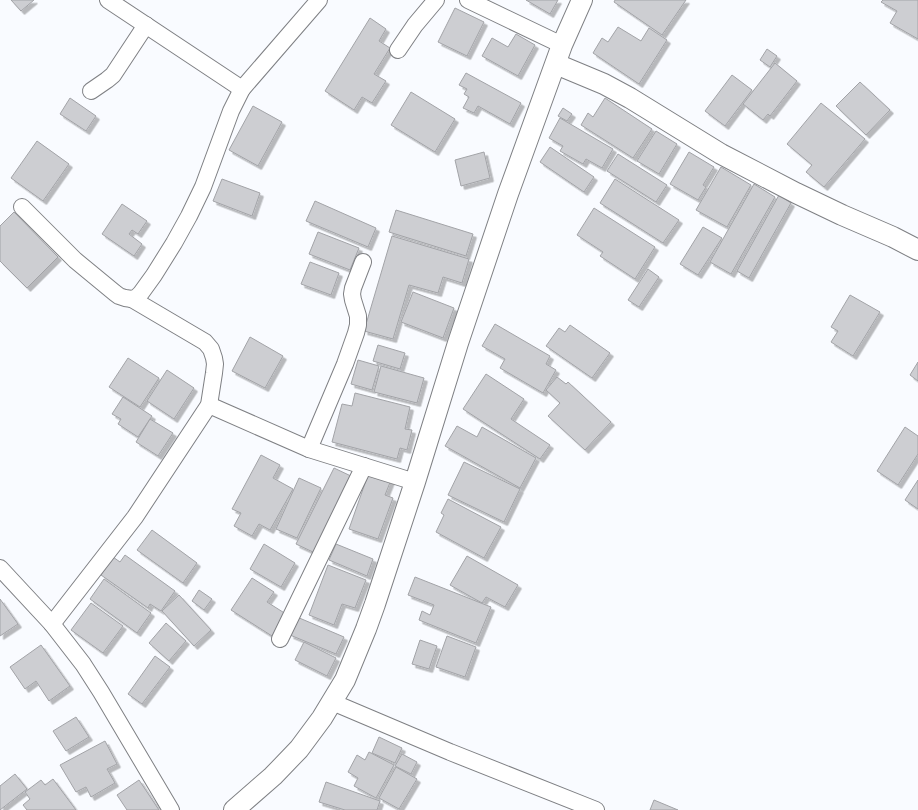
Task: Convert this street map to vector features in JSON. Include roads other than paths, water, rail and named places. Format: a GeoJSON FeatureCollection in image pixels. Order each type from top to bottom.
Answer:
{"type":"FeatureCollection","features":[{"type":"Feature","properties":{"kind":"street"},"geometry":{"type":"LineString","coordinates":[[108,0],[242,89]]}},
{"type":"Feature","properties":{"kind":"street"},"geometry":{"type":"LineString","coordinates":[[132,299],[141,293],[154,275],[189,216],[203,187],[231,111],[242,89],[319,0]]}},
{"type":"Feature","properties":{"kind":"street"},"geometry":{"type":"LineString","coordinates":[[398,50],[415,25],[436,0]]}},
{"type":"Feature","properties":{"kind":"street"},"geometry":{"type":"LineString","coordinates":[[468,0],[562,45]]}},
{"type":"Feature","properties":{"kind":"street"},"geometry":{"type":"LineString","coordinates":[[234,810],[263,785],[294,754],[312,732],[345,680],[375,604],[505,201],[562,45],[582,0]]}},
{"type":"Feature","properties":{"kind":"street"},"geometry":{"type":"LineString","coordinates":[[91,90],[113,75],[146,25]]}},
{"type":"Feature","properties":{"kind":"street"},"geometry":{"type":"LineString","coordinates":[[556,64],[604,84],[630,98],[721,154],[796,193],[918,250]]}},
{"type":"Feature","properties":{"kind":"street"},"geometry":{"type":"LineString","coordinates":[[22,207],[75,260],[115,293],[125,298],[132,299],[205,342],[211,349],[215,364],[209,405],[135,517],[52,624]]}},
{"type":"Feature","properties":{"kind":"street"},"geometry":{"type":"LineString","coordinates":[[310,449],[345,364],[356,333],[358,316],[353,300],[352,288],[363,262]]}},
{"type":"Feature","properties":{"kind":"street"},"geometry":{"type":"LineString","coordinates":[[209,405],[310,449],[415,482]]}},
{"type":"Feature","properties":{"kind":"street"},"geometry":{"type":"LineString","coordinates":[[280,639],[364,466]]}},
{"type":"Feature","properties":{"kind":"street"},"geometry":{"type":"LineString","coordinates":[[0,568],[52,624],[93,678],[171,810]]}},
{"type":"Feature","properties":{"kind":"street"},"geometry":{"type":"LineString","coordinates":[[332,702],[450,752],[596,810]]}}]}
